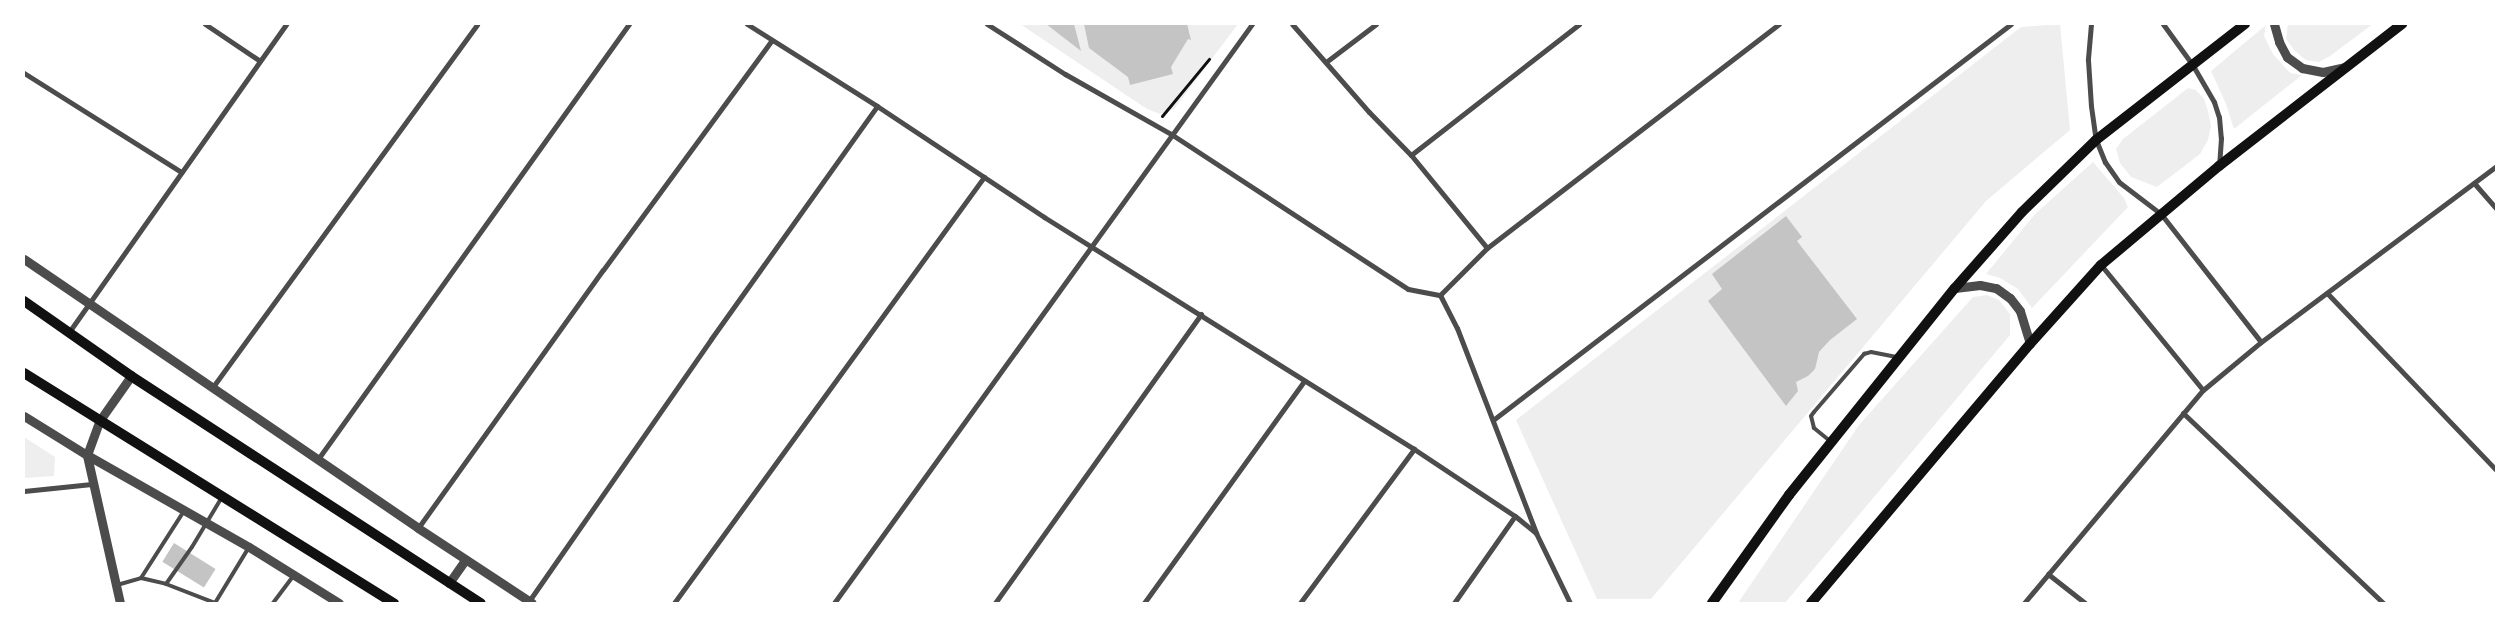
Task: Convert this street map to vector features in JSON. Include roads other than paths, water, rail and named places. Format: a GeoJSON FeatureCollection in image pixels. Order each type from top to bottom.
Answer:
{"type":"FeatureCollection","features":[{"type":"Feature","properties":{"kind":"main road"},"geometry":{"type":"LineString","coordinates":[[1712,603],[1789,495],[1955,288],[2022,212],[2096,140],[2246,24]]}},
{"type":"Feature","properties":{"kind":"main road"},"geometry":{"type":"LineString","coordinates":[[1811,603],[2030,344],[2101,265],[2219,166],[2402,24]]}},
{"type":"Feature","properties":{"kind":"main road"},"geometry":{"type":"LineString","coordinates":[[24,301],[131,376],[480,603]]}},
{"type":"Feature","properties":{"kind":"main road"},"geometry":{"type":"LineString","coordinates":[[24,373],[394,603]]}},
{"type":"Feature","properties":{"kind":"street"},"geometry":{"type":"LineString","coordinates":[[204,24],[260,61]]}},
{"type":"Feature","properties":{"kind":"street"},"geometry":{"type":"LineString","coordinates":[[68,332],[286,24]]}},
{"type":"Feature","properties":{"kind":"street"},"geometry":{"type":"LineString","coordinates":[[212,388],[477,24]]}},
{"type":"Feature","properties":{"kind":"street"},"geometry":{"type":"LineString","coordinates":[[318,459],[628,24]]}},
{"type":"Feature","properties":{"kind":"street"},"geometry":{"type":"LineString","coordinates":[[746,24],[877,106],[984,177],[1304,381],[1414,449],[1516,516],[1536,532]]}},
{"type":"Feature","properties":{"kind":"street"},"geometry":{"type":"LineString","coordinates":[[987,24],[1065,74],[1171,134],[1408,289],[1440,295]]}},
{"type":"Feature","properties":{"kind":"street"},"geometry":{"type":"LineString","coordinates":[[834,603],[1252,24]]}},
{"type":"Feature","properties":{"kind":"street"},"geometry":{"type":"LineString","coordinates":[[1292,24],[1369,112],[1411,155],[1487,248]]}},
{"type":"Feature","properties":{"kind":"street"},"geometry":{"type":"LineString","coordinates":[[1326,62],[1376,24]]}},
{"type":"Feature","properties":{"kind":"street"},"geometry":{"type":"LineString","coordinates":[[1411,155],[1579,24]]}},
{"type":"Feature","properties":{"kind":"street"},"geometry":{"type":"LineString","coordinates":[[1440,295],[1487,248],[1779,24]]}},
{"type":"Feature","properties":{"kind":"street"},"geometry":{"type":"LineString","coordinates":[[1493,420],[2011,24]]}},
{"type":"Feature","properties":{"kind":"street"},"geometry":{"type":"LineString","coordinates":[[2091,24],[2088,60],[2096,140],[2105,162],[2120,182],[2160,214],[2261,342]]}},
{"type":"Feature","properties":{"kind":"street"},"geometry":{"type":"LineString","coordinates":[[2163,24],[2192,64],[2214,102],[2219,117],[2221,138],[2219,166]]}},
{"type":"Feature","properties":{"kind":"street"},"geometry":{"type":"LineString","coordinates":[[2274,24],[2279,42],[2287,56],[2302,68],[2323,72],[2345,67]]}},
{"type":"Feature","properties":{"kind":"street"},"geometry":{"type":"LineString","coordinates":[[418,528],[602,270],[772,40]]}},
{"type":"Feature","properties":{"kind":"street"},"geometry":{"type":"LineString","coordinates":[[24,72],[181,172]]}},
{"type":"Feature","properties":{"kind":"street"},"geometry":{"type":"LineString","coordinates":[[24,259],[90,302],[212,388],[465,560],[531,602],[710,339],[877,106]]}},
{"type":"Feature","properties":{"kind":"street"},"geometry":{"type":"LineString","coordinates":[[2024,603],[2203,390],[2261,342],[2496,166]]}},
{"type":"Feature","properties":{"kind":"street"},"geometry":{"type":"LineString","coordinates":[[674,603],[984,177]]}},
{"type":"Feature","properties":{"kind":"street"},"geometry":{"type":"LineString","coordinates":[[2474,183],[2496,208]]}},
{"type":"Feature","properties":{"kind":"street"},"geometry":{"type":"LineString","coordinates":[[2101,265],[2203,390]]}},
{"type":"Feature","properties":{"kind":"street"},"geometry":{"type":"LineString","coordinates":[[1955,288],[1980,286],[1996,288],[2010,298],[2020,311],[2030,344]]}},
{"type":"Feature","properties":{"kind":"street"},"geometry":{"type":"LineString","coordinates":[[2327,293],[2496,470]]}},
{"type":"Feature","properties":{"kind":"street"},"geometry":{"type":"LineString","coordinates":[[1440,295],[1457,328],[1536,532],[1570,603]]}},
{"type":"Feature","properties":{"kind":"street"},"geometry":{"type":"LineString","coordinates":[[995,603],[1201,314]]}},
{"type":"Feature","properties":{"kind":"street"},"geometry":{"type":"LineString","coordinates":[[120,603],[87,455],[100,420],[131,376]]}},
{"type":"Feature","properties":{"kind":"street"},"geometry":{"type":"LineString","coordinates":[[1144,603],[1304,381]]}},
{"type":"Feature","properties":{"kind":"street"},"geometry":{"type":"LineString","coordinates":[[2183,413],[2383,603]]}},
{"type":"Feature","properties":{"kind":"street"},"geometry":{"type":"LineString","coordinates":[[24,416],[87,455],[207,522],[339,603]]}},
{"type":"Feature","properties":{"kind":"street"},"geometry":{"type":"LineString","coordinates":[[1300,603],[1414,449]]}},
{"type":"Feature","properties":{"kind":"street"},"geometry":{"type":"LineString","coordinates":[[24,491],[92,484]]}},
{"type":"Feature","properties":{"kind":"street"},"geometry":{"type":"LineString","coordinates":[[1454,603],[1516,516]]}},
{"type":"Feature","properties":{"kind":"street"},"geometry":{"type":"LineString","coordinates":[[449,582],[465,560]]}},
{"type":"Feature","properties":{"kind":"street"},"geometry":{"type":"LineString","coordinates":[[2048,574],[2085,603]]}},
{"type":"Feature","properties":{"kind":"lane"},"geometry":{"type":"LineString","coordinates":[[1832,443],[1814,428],[1811,420],[1814,412],[1864,354],[1872,352],[1900,357]]}},
{"type":"Feature","properties":{"kind":"lane"},"geometry":{"type":"LineString","coordinates":[[166,584],[222,497]]}},
{"type":"Feature","properties":{"kind":"lane"},"geometry":{"type":"LineString","coordinates":[[141,578],[185,510]]}},
{"type":"Feature","properties":{"kind":"lane"},"geometry":{"type":"LineString","coordinates":[[117,585],[141,578],[166,584],[215,603],[249,547]]}},
{"type":"Feature","properties":{"kind":"lane"},"geometry":{"type":"LineString","coordinates":[[273,603],[294,575]]}}]}
